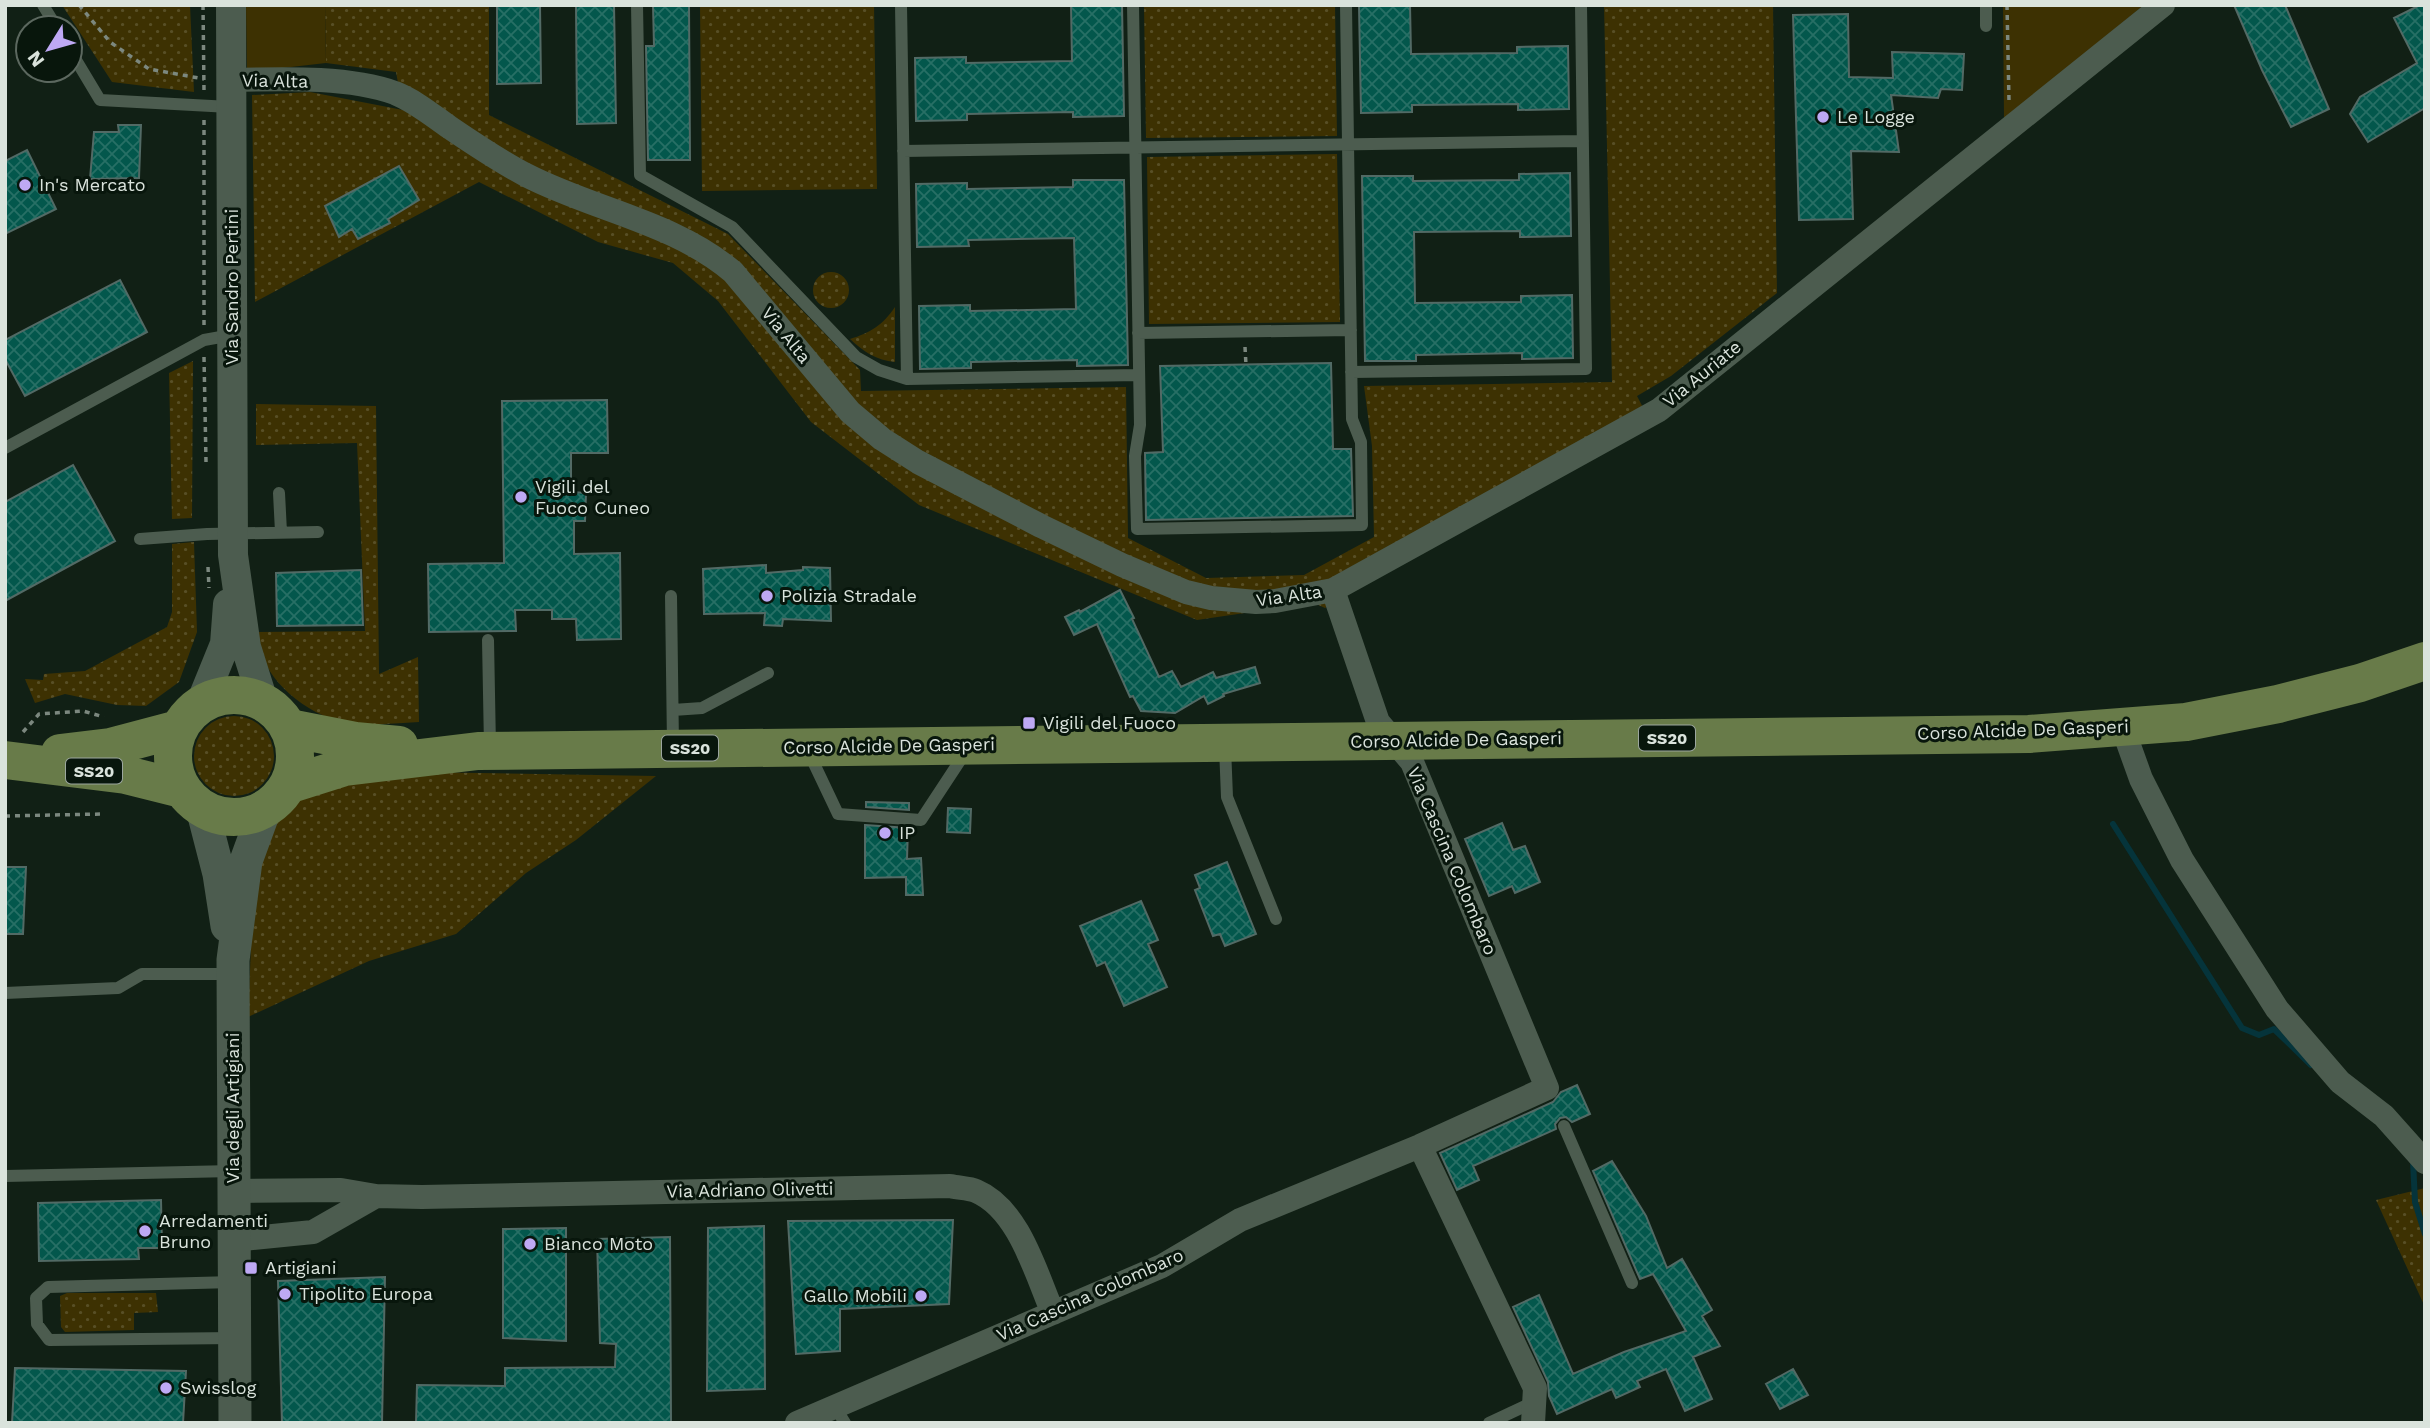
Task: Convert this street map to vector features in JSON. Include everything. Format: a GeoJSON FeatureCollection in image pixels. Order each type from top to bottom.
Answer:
{"type":"FeatureCollection","features":[{"type":"Feature","properties":{"kind":"main road","name":"Corso Alcide De Gasperi"},"geometry":{"type":"LineString","coordinates":[[289,728],[355,741],[484,751],[2029,734],[2186,722],[2278,704],[2360,683],[2425,661]]}},
{"type":"Feature","properties":{"kind":"main road"},"geometry":{"type":"LineString","coordinates":[[243,694],[263,701],[278,713],[289,728],[295,747],[294,766],[276,797],[250,816],[217,815],[192,799],[173,770],[172,749],[189,716],[221,695],[243,694]]}},
{"type":"Feature","properties":{"kind":"main road","name":"SS20"},"geometry":{"type":"LineString","coordinates":[[9,752],[110,747],[189,716]]}},
{"type":"Feature","properties":{"kind":"main road","name":"Corso Alcide De Gasperi"},"geometry":{"type":"LineString","coordinates":[[276,797],[345,767],[484,751]]}},
{"type":"Feature","properties":{"kind":"main road","name":"SS20"},"geometry":{"type":"LineString","coordinates":[[9,752],[126,775],[192,799]]}},
{"type":"Feature","properties":{"kind":"main road","name":"Via degli Artigiani"},"geometry":{"type":"LineString","coordinates":[[235,1423],[233,967],[246,861],[276,797]]}},
{"type":"Feature","properties":{"kind":"main road","name":"Via degli Artigiani"},"geometry":{"type":"LineString","coordinates":[[192,799],[219,874],[233,967]]}},
{"type":"Feature","properties":{"kind":"street","name":"Via Auriate"},"geometry":{"type":"LineString","coordinates":[[1334,590],[1659,410],[2163,5]]}},
{"type":"Feature","properties":{"kind":"street","name":"Via Sandro Pertini"},"geometry":{"type":"LineString","coordinates":[[189,716],[225,643],[218,337],[217,93],[229,10]]}},
{"type":"Feature","properties":{"kind":"street","name":"Via Alta"},"geometry":{"type":"LineString","coordinates":[[217,93],[337,83],[393,93],[411,100],[496,159],[529,176],[559,191],[693,243],[714,256],[733,272],[850,412],[882,439],[930,468],[1122,565],[1186,592],[1235,601],[1275,601],[1334,590]]}},
{"type":"Feature","properties":{"kind":"street","name":"Via Sandro Pertini"},"geometry":{"type":"LineString","coordinates":[[224,541],[246,647],[263,701]]}},
{"type":"Feature","properties":{"kind":"street"},"geometry":{"type":"LineString","coordinates":[[1334,590],[1378,722],[1392,740]]}},
{"type":"Feature","properties":{"kind":"street"},"geometry":{"type":"LineString","coordinates":[[2122,726],[2141,779],[2182,860],[2277,1009],[2340,1082],[2384,1116],[2425,1162]]}},
{"type":"Feature","properties":{"kind":"street","name":"Via Cascina Colombaro"},"geometry":{"type":"LineString","coordinates":[[797,1423],[840,1415],[1161,1266],[1240,1220],[1549,1092],[1412,762],[1392,740]]}},
{"type":"Feature","properties":{"kind":"street"},"geometry":{"type":"LineString","coordinates":[[1420,1146],[1535,1388],[1534,1412]]}},
{"type":"Feature","properties":{"kind":"street","name":"Via Adriano Olivetti"},"geometry":{"type":"LineString","coordinates":[[233,1181],[341,1190],[376,1196],[436,1197],[950,1186],[976,1191],[1000,1208],[1016,1227],[1053,1314]]}},
{"type":"Feature","properties":{"kind":"street"},"geometry":{"type":"LineString","coordinates":[[233,1240],[313,1232],[376,1196]]}},
{"type":"Feature","properties":{"kind":"lane"},"geometry":{"type":"LineString","coordinates":[[637,5],[640,175],[732,227],[856,357],[878,370],[907,379],[1139,375]]}},
{"type":"Feature","properties":{"kind":"lane"},"geometry":{"type":"LineString","coordinates":[[901,5],[907,379]]}},
{"type":"Feature","properties":{"kind":"lane"},"geometry":{"type":"LineString","coordinates":[[1133,5],[1140,425],[1135,456],[1137,529],[1362,525],[1361,442],[1352,419],[1346,5]]}},
{"type":"Feature","properties":{"kind":"lane"},"geometry":{"type":"LineString","coordinates":[[1351,372],[1586,369],[1581,5]]}},
{"type":"Feature","properties":{"kind":"lane"},"geometry":{"type":"LineString","coordinates":[[1986,5],[1986,26]]}},
{"type":"Feature","properties":{"kind":"lane"},"geometry":{"type":"LineString","coordinates":[[84,73],[100,100],[217,93]]}},
{"type":"Feature","properties":{"kind":"lane"},"geometry":{"type":"LineString","coordinates":[[903,151],[1583,141]]}},
{"type":"Feature","properties":{"kind":"lane"},"geometry":{"type":"LineString","coordinates":[[1138,333],[1350,330]]}},
{"type":"Feature","properties":{"kind":"lane"},"geometry":{"type":"LineString","coordinates":[[5,448],[218,337]]}},
{"type":"Feature","properties":{"kind":"lane"},"geometry":{"type":"LineString","coordinates":[[279,493],[281,532]]}},
{"type":"Feature","properties":{"kind":"lane"},"geometry":{"type":"LineString","coordinates":[[140,539],[224,541],[281,532],[318,532]]}},
{"type":"Feature","properties":{"kind":"lane"},"geometry":{"type":"LineString","coordinates":[[671,596],[673,749]]}},
{"type":"Feature","properties":{"kind":"lane"},"geometry":{"type":"LineString","coordinates":[[484,751],[488,640]]}},
{"type":"Feature","properties":{"kind":"lane"},"geometry":{"type":"LineString","coordinates":[[673,710],[702,708],[768,673]]}},
{"type":"Feature","properties":{"kind":"lane"},"geometry":{"type":"LineString","coordinates":[[1224,742],[1227,797],[1276,919]]}},
{"type":"Feature","properties":{"kind":"lane"},"geometry":{"type":"LineString","coordinates":[[806,747],[838,814],[921,820],[971,745]]}},
{"type":"Feature","properties":{"kind":"lane"},"geometry":{"type":"LineString","coordinates":[[5,993],[118,988],[142,974],[233,967]]}},
{"type":"Feature","properties":{"kind":"lane"},"geometry":{"type":"LineString","coordinates":[[1564,1126],[1632,1283]]}},
{"type":"Feature","properties":{"kind":"lane"},"geometry":{"type":"LineString","coordinates":[[5,1176],[233,1181]]}},
{"type":"Feature","properties":{"kind":"lane"},"geometry":{"type":"LineString","coordinates":[[234,1282],[48,1287],[36,1298],[37,1324],[49,1340],[234,1338]]}},
{"type":"Feature","properties":{"kind":"lane"},"geometry":{"type":"LineString","coordinates":[[1489,1423],[1534,1412]]}},
{"type":"Feature","properties":{"kind":"path"},"geometry":{"type":"LineString","coordinates":[[79,5],[110,42],[149,69],[217,93]]}},
{"type":"Feature","properties":{"kind":"path"},"geometry":{"type":"LineString","coordinates":[[203,5],[217,93],[218,337],[206,465]]}},
{"type":"Feature","properties":{"kind":"path"},"geometry":{"type":"LineString","coordinates":[[2007,5],[2010,128]]}},
{"type":"Feature","properties":{"kind":"path"},"geometry":{"type":"LineString","coordinates":[[209,600],[224,541]]}},
{"type":"Feature","properties":{"kind":"path"},"geometry":{"type":"LineString","coordinates":[[9,752],[39,714],[83,711],[109,719],[110,747]]}},
{"type":"Feature","properties":{"kind":"path"},"geometry":{"type":"LineString","coordinates":[[5,816],[101,814]]}},
{"type":"Feature","properties":{"kind":"shaded area"},"geometry":{"type":"Polygon","coordinates":[[[62,5],[190,5],[194,92],[112,82],[84,39],[84,14],[68,14],[62,5]]]}},
{"type":"Feature","properties":{"kind":"shaded area"},"geometry":{"type":"Polygon","coordinates":[[[246,5],[325,5],[326,63],[247,72],[246,5]]]}},
{"type":"Feature","properties":{"kind":"shaded area"},"geometry":{"type":"Polygon","coordinates":[[[325,5],[489,5],[489,115],[728,234],[860,370],[861,391],[1126,387],[1128,538],[1206,578],[1304,575],[1374,537],[1372,446],[1364,386],[1612,382],[1604,5],[1773,5],[1777,293],[1671,376],[1637,396],[1650,421],[1357,587],[1325,608],[1314,603],[1197,620],[919,505],[811,422],[718,301],[673,263],[598,242],[479,182],[255,302],[252,95],[310,92],[403,110],[396,72],[326,63],[325,5]]]}},
{"type":"Feature","properties":{"kind":"shaded area"},"geometry":{"type":"Polygon","coordinates":[[[700,5],[874,5],[877,189],[702,191],[700,5]]]}},
{"type":"Feature","properties":{"kind":"shaded area"},"geometry":{"type":"Polygon","coordinates":[[[1144,5],[1335,5],[1337,136],[1146,138],[1144,5]]]}},
{"type":"Feature","properties":{"kind":"shaded area"},"geometry":{"type":"Polygon","coordinates":[[[2003,5],[2144,5],[2004,120],[2003,5]]]}},
{"type":"Feature","properties":{"kind":"shaded area"},"geometry":{"type":"Polygon","coordinates":[[[1337,154],[1340,322],[1149,324],[1147,157],[1337,154]]]}},
{"type":"Feature","properties":{"kind":"shaded area"},"geometry":{"type":"Polygon","coordinates":[[[831,272],[844,277],[849,290],[844,303],[831,308],[818,303],[813,290],[818,277],[831,272]]]}},
{"type":"Feature","properties":{"kind":"shaded area"},"geometry":{"type":"Polygon","coordinates":[[[895,307],[895,362],[871,355],[850,339],[876,328],[895,307]]]}},
{"type":"Feature","properties":{"kind":"shaded area"},"geometry":{"type":"Polygon","coordinates":[[[193,361],[192,518],[172,519],[169,373],[193,361]]]}},
{"type":"Feature","properties":{"kind":"shaded area"},"geometry":{"type":"Polygon","coordinates":[[[256,404],[376,406],[379,674],[418,657],[419,722],[358,724],[330,718],[302,704],[290,694],[270,671],[263,658],[257,632],[365,631],[357,443],[256,445],[256,404]]]}},
{"type":"Feature","properties":{"kind":"shaded area"},"geometry":{"type":"Polygon","coordinates":[[[194,542],[197,632],[179,682],[146,706],[117,705],[65,694],[35,703],[25,679],[43,680],[44,674],[85,671],[167,627],[172,612],[172,544],[194,542]]]}},
{"type":"Feature","properties":{"kind":"shaded area"},"geometry":{"type":"Polygon","coordinates":[[[234,716],[249,719],[262,728],[271,741],[274,756],[271,771],[262,784],[249,793],[234,796],[219,793],[206,784],[197,771],[194,756],[197,741],[206,728],[219,719],[234,716]]]}},
{"type":"Feature","properties":{"kind":"shaded area"},"geometry":{"type":"Polygon","coordinates":[[[419,772],[656,776],[576,840],[526,873],[456,934],[369,961],[248,1017],[255,854],[275,813],[313,781],[419,772]]]}},
{"type":"Feature","properties":{"kind":"shaded area"},"geometry":{"type":"Polygon","coordinates":[[[2425,1188],[2425,1307],[2376,1200],[2425,1188]]]}},
{"type":"Feature","properties":{"kind":"shaded area"},"geometry":{"type":"Polygon","coordinates":[[[67,1293],[156,1293],[158,1312],[134,1313],[134,1330],[65,1332],[61,1327],[60,1296],[67,1293]]]}},
{"type":"Feature","properties":{"kind":"building"},"geometry":{"type":"Polygon","coordinates":[[[497,5],[540,5],[541,83],[497,84],[497,5]]]}},
{"type":"Feature","properties":{"kind":"building"},"geometry":{"type":"Polygon","coordinates":[[[576,5],[614,5],[616,123],[577,124],[576,5]]]}},
{"type":"Feature","properties":{"kind":"building"},"geometry":{"type":"Polygon","coordinates":[[[653,5],[689,5],[690,160],[648,160],[646,46],[654,46],[653,5]]]}},
{"type":"Feature","properties":{"kind":"building"},"geometry":{"type":"Polygon","coordinates":[[[1071,5],[1122,5],[1124,116],[1073,117],[1073,112],[967,114],[967,120],[916,121],[915,58],[966,57],[966,63],[1072,61],[1071,5]]]}},
{"type":"Feature","properties":{"kind":"building"},"geometry":{"type":"Polygon","coordinates":[[[1359,5],[1410,5],[1411,54],[1517,53],[1517,47],[1568,46],[1569,109],[1518,110],[1518,104],[1412,105],[1412,112],[1361,113],[1359,5]]]}},
{"type":"Feature","properties":{"kind":"building"},"geometry":{"type":"Polygon","coordinates":[[[2234,5],[2285,5],[2329,109],[2291,127],[2262,70],[2234,5]]]}},
{"type":"Feature","properties":{"kind":"building"},"geometry":{"type":"Polygon","coordinates":[[[2425,5],[2425,108],[2368,142],[2350,114],[2360,97],[2417,63],[2394,18],[2425,5]]]}},
{"type":"Feature","properties":{"kind":"building","name":"Le Logge"},"geometry":{"type":"Polygon","coordinates":[[[1848,14],[1849,77],[1893,78],[1892,52],[1964,54],[1962,90],[1941,89],[1938,98],[1891,95],[1899,152],[1851,151],[1853,219],[1799,220],[1793,15],[1848,14]]]}},
{"type":"Feature","properties":{"kind":"building"},"geometry":{"type":"Polygon","coordinates":[[[118,125],[141,125],[139,178],[90,179],[94,132],[119,132],[118,125]]]}},
{"type":"Feature","properties":{"kind":"building","name":"In's Mercato"},"geometry":{"type":"Polygon","coordinates":[[[27,150],[56,209],[5,234],[5,161],[27,150]]]}},
{"type":"Feature","properties":{"kind":"building"},"geometry":{"type":"Polygon","coordinates":[[[399,166],[419,200],[388,219],[390,223],[358,239],[352,229],[339,237],[325,206],[399,166]]]}},
{"type":"Feature","properties":{"kind":"building"},"geometry":{"type":"Polygon","coordinates":[[[1570,173],[1571,236],[1520,237],[1520,231],[1414,232],[1415,303],[1521,302],[1521,296],[1572,295],[1573,358],[1522,359],[1522,353],[1416,355],[1416,361],[1365,361],[1362,176],[1413,176],[1413,181],[1519,180],[1519,174],[1570,173]]]}},
{"type":"Feature","properties":{"kind":"building"},"geometry":{"type":"Polygon","coordinates":[[[1073,180],[1124,180],[1128,365],[1077,366],[1077,360],[971,362],[971,368],[920,369],[919,306],[970,305],[970,311],[1076,309],[1074,238],[968,240],[969,246],[917,247],[916,184],[967,183],[967,189],[1073,187],[1073,180]]]}},
{"type":"Feature","properties":{"kind":"building"},"geometry":{"type":"Polygon","coordinates":[[[120,280],[147,332],[25,396],[5,359],[5,340],[120,280]]]}},
{"type":"Feature","properties":{"kind":"building"},"geometry":{"type":"Polygon","coordinates":[[[1331,363],[1333,449],[1351,449],[1353,516],[1146,520],[1145,453],[1163,452],[1160,366],[1331,363]]]}},
{"type":"Feature","properties":{"kind":"building"},"geometry":{"type":"Polygon","coordinates":[[[607,400],[608,453],[571,453],[571,492],[586,493],[585,521],[574,521],[574,554],[620,553],[621,639],[577,640],[576,619],[552,619],[552,610],[515,610],[516,631],[429,632],[428,564],[504,563],[502,401],[607,400]]]}},
{"type":"Feature","properties":{"kind":"building"},"geometry":{"type":"Polygon","coordinates":[[[73,465],[115,541],[5,601],[5,502],[73,465]]]}},
{"type":"Feature","properties":{"kind":"building","name":"Polizia Stradale"},"geometry":{"type":"Polygon","coordinates":[[[766,565],[766,573],[803,570],[803,567],[830,568],[831,621],[783,619],[782,626],[764,625],[765,613],[704,614],[703,569],[766,565]]]}},
{"type":"Feature","properties":{"kind":"building"},"geometry":{"type":"Polygon","coordinates":[[[361,570],[363,625],[277,626],[276,573],[361,570]]]}},
{"type":"Feature","properties":{"kind":"building"},"geometry":{"type":"Polygon","coordinates":[[[1120,590],[1159,677],[1172,671],[1181,687],[1213,672],[1216,678],[1255,667],[1260,683],[1223,694],[1224,696],[1208,704],[1204,696],[1175,713],[1141,711],[1133,696],[1130,697],[1097,624],[1074,635],[1065,617],[1079,610],[1080,612],[1120,590]]]}},
{"type":"Feature","properties":{"kind":"building"},"geometry":{"type":"Polygon","coordinates":[[[866,802],[909,803],[909,810],[866,807],[866,802]]]}},
{"type":"Feature","properties":{"kind":"building"},"geometry":{"type":"Polygon","coordinates":[[[948,808],[971,809],[970,833],[947,832],[948,808]]]}},
{"type":"Feature","properties":{"kind":"building"},"geometry":{"type":"Polygon","coordinates":[[[1502,823],[1513,850],[1525,846],[1540,882],[1515,893],[1512,886],[1489,896],[1465,839],[1502,823]]]}},
{"type":"Feature","properties":{"kind":"building"},"geometry":{"type":"Polygon","coordinates":[[[865,825],[908,828],[907,859],[921,858],[923,895],[906,895],[906,877],[865,878],[865,825]]]}},
{"type":"Feature","properties":{"kind":"building"},"geometry":{"type":"Polygon","coordinates":[[[1227,862],[1256,934],[1225,946],[1220,934],[1213,936],[1195,890],[1200,888],[1195,875],[1227,862]]]}},
{"type":"Feature","properties":{"kind":"building"},"geometry":{"type":"Polygon","coordinates":[[[5,867],[26,867],[23,934],[5,934],[5,867]]]}},
{"type":"Feature","properties":{"kind":"building"},"geometry":{"type":"Polygon","coordinates":[[[1141,901],[1158,940],[1148,944],[1167,987],[1124,1006],[1105,962],[1097,966],[1080,926],[1141,901]]]}},
{"type":"Feature","properties":{"kind":"building"},"geometry":{"type":"Polygon","coordinates":[[[1577,1085],[1590,1114],[1572,1122],[1566,1117],[1560,1118],[1555,1124],[1556,1129],[1473,1166],[1479,1180],[1457,1190],[1440,1153],[1553,1102],[1561,1092],[1577,1085]]]}},
{"type":"Feature","properties":{"kind":"building"},"geometry":{"type":"Polygon","coordinates":[[[1612,1161],[1646,1216],[1667,1268],[1682,1259],[1712,1310],[1702,1316],[1720,1346],[1693,1357],[1712,1399],[1685,1411],[1666,1369],[1637,1381],[1640,1387],[1616,1398],[1612,1389],[1557,1414],[1549,1396],[1548,1382],[1513,1307],[1539,1295],[1573,1374],[1624,1352],[1686,1331],[1653,1274],[1640,1279],[1593,1171],[1612,1161]]]}},
{"type":"Feature","properties":{"kind":"building"},"geometry":{"type":"Polygon","coordinates":[[[161,1200],[162,1248],[138,1248],[139,1259],[39,1261],[38,1203],[161,1200]]]}},
{"type":"Feature","properties":{"kind":"building"},"geometry":{"type":"Polygon","coordinates":[[[953,1220],[949,1304],[840,1309],[840,1351],[796,1354],[788,1221],[953,1220]]]}},
{"type":"Feature","properties":{"kind":"building"},"geometry":{"type":"Polygon","coordinates":[[[764,1226],[765,1389],[707,1391],[708,1228],[764,1226]]]}},
{"type":"Feature","properties":{"kind":"building"},"geometry":{"type":"Polygon","coordinates":[[[566,1228],[566,1341],[503,1338],[503,1229],[566,1228]]]}},
{"type":"Feature","properties":{"kind":"building"},"geometry":{"type":"Polygon","coordinates":[[[670,1237],[671,1423],[416,1423],[417,1385],[505,1386],[505,1368],[615,1367],[616,1344],[600,1343],[597,1239],[670,1237]]]}},
{"type":"Feature","properties":{"kind":"building"},"geometry":{"type":"Polygon","coordinates":[[[385,1277],[382,1423],[282,1423],[278,1281],[385,1277]]]}},
{"type":"Feature","properties":{"kind":"building"},"geometry":{"type":"Polygon","coordinates":[[[15,1368],[186,1371],[183,1423],[12,1423],[15,1368]]]}},
{"type":"Feature","properties":{"kind":"building"},"geometry":{"type":"Polygon","coordinates":[[[1793,1369],[1808,1395],[1780,1409],[1766,1384],[1793,1369]]]}},
{"type":"Feature","properties":{"kind":"waterway"},"geometry":{"type":"LineString","coordinates":[[2113,824],[2242,1028],[2259,1035],[2274,1029],[2311,1065]]}},
{"type":"Feature","properties":{"kind":"waterway"},"geometry":{"type":"LineString","coordinates":[[2413,1161],[2415,1202],[2425,1234]]}},
{"type":"Feature","properties":{"kind":"place","name":"Le Logge"},"geometry":{"type":"Point","coordinates":[1823,117]}},
{"type":"Feature","properties":{"kind":"place","name":"In's Mercato"},"geometry":{"type":"Point","coordinates":[25,185]}},
{"type":"Feature","properties":{"kind":"place","name":"Vigili del Fuoco Cuneo"},"geometry":{"type":"Point","coordinates":[521,497]}},
{"type":"Feature","properties":{"kind":"place","name":"Polizia Stradale"},"geometry":{"type":"Point","coordinates":[767,596]}},
{"type":"Feature","properties":{"kind":"place","name":"Vigili del Fuoco"},"geometry":{"type":"Point","coordinates":[1029,723]}},
{"type":"Feature","properties":{"kind":"place","name":"IP"},"geometry":{"type":"Point","coordinates":[885,833]}},
{"type":"Feature","properties":{"kind":"place","name":"Arredamenti Bruno"},"geometry":{"type":"Point","coordinates":[145,1231]}},
{"type":"Feature","properties":{"kind":"place","name":"Bianco Moto"},"geometry":{"type":"Point","coordinates":[530,1244]}},
{"type":"Feature","properties":{"kind":"place","name":"Artigiani"},"geometry":{"type":"Point","coordinates":[251,1268]}},
{"type":"Feature","properties":{"kind":"place","name":"Tipolito Europa"},"geometry":{"type":"Point","coordinates":[285,1294]}},
{"type":"Feature","properties":{"kind":"place","name":"Gallo Mobili"},"geometry":{"type":"Point","coordinates":[921,1296]}},
{"type":"Feature","properties":{"kind":"place","name":"Swisslog"},"geometry":{"type":"Point","coordinates":[166,1388]}}]}
